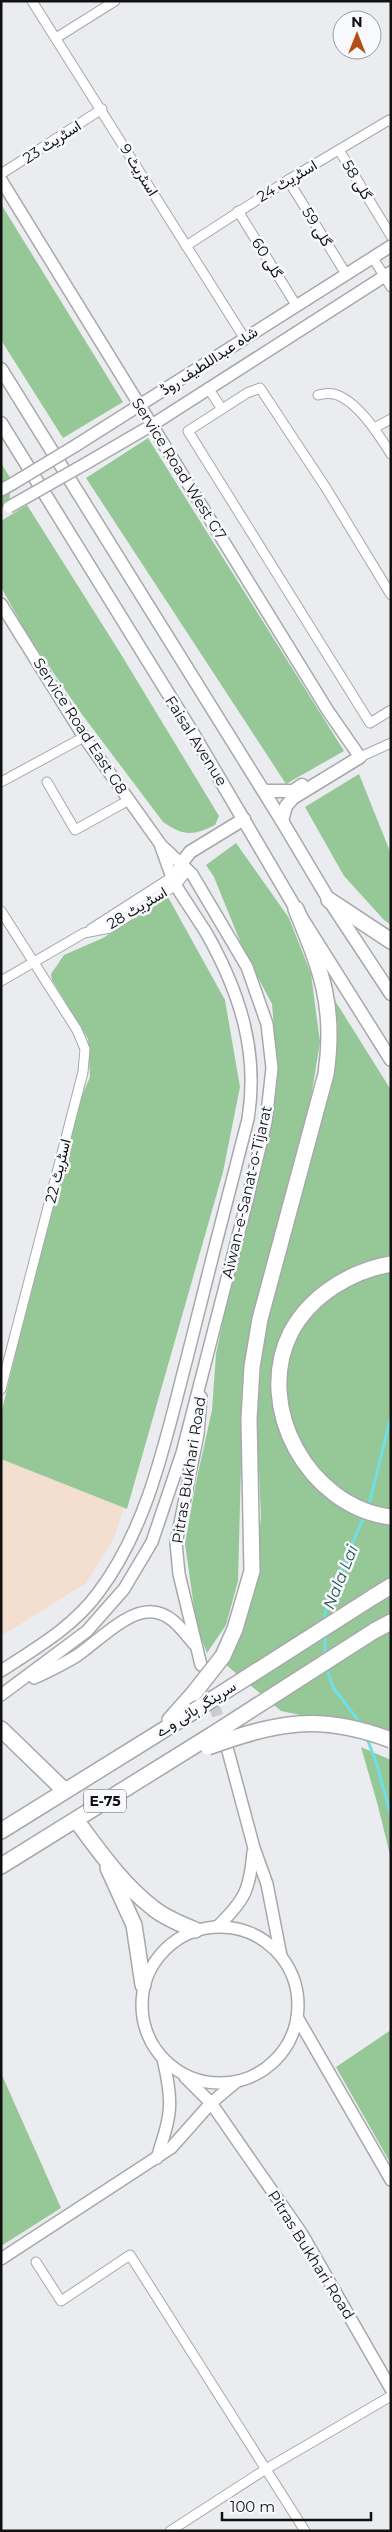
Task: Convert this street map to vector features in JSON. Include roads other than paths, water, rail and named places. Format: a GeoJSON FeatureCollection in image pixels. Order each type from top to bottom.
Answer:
{"type":"FeatureCollection","features":[{"type":"Feature","properties":{"kind":"highway"},"geometry":{"type":"LineString","coordinates":[[329,900],[391,941]]}},
{"type":"Feature","properties":{"kind":"highway"},"geometry":{"type":"LineString","coordinates":[[158,1734],[194,1693],[222,1656],[235,1629],[252,1571],[250,1419],[252,1367],[260,1319],[326,1074],[330,1044],[328,1009],[320,966],[296,909]]}},
{"type":"Feature","properties":{"kind":"highway"},"geometry":{"type":"LineString","coordinates":[[388,1517],[369,1512],[340,1498],[307,1468],[291,1440],[282,1402],[281,1376],[284,1353],[290,1334],[318,1299],[342,1280],[371,1267],[391,1264]]}},
{"type":"Feature","properties":{"kind":"highway","name":"سرینگر ہائی وے"},"geometry":{"type":"LineString","coordinates":[[1,1830],[158,1734],[391,1586]]}},
{"type":"Feature","properties":{"kind":"highway","name":"سرینگر ہائی وے"},"geometry":{"type":"LineString","coordinates":[[1,1866],[172,1758],[209,1741],[391,1622]]}},
{"type":"Feature","properties":{"kind":"highway"},"geometry":{"type":"LineString","coordinates":[[209,1741],[298,1723],[335,1724],[391,1740]]}},
{"type":"Feature","properties":{"kind":"highway"},"geometry":{"type":"LineString","coordinates":[[1,1730],[65,1791]]}},
{"type":"Feature","properties":{"kind":"highway"},"geometry":{"type":"LineString","coordinates":[[76,1820],[103,1858],[154,1909],[194,1930]]}},
{"type":"Feature","properties":{"kind":"highway"},"geometry":{"type":"LineString","coordinates":[[103,1858],[134,1925],[143,1985]]}},
{"type":"Feature","properties":{"kind":"main road","name":"Faisal Avenue"},"geometry":{"type":"LineString","coordinates":[[1,369],[282,820],[329,900],[391,994]]}},
{"type":"Feature","properties":{"kind":"main road","name":"Faisal Avenue"},"geometry":{"type":"LineString","coordinates":[[1,423],[244,819],[296,909],[391,1060]]}},
{"type":"Feature","properties":{"kind":"main road"},"geometry":{"type":"LineString","coordinates":[[264,791],[292,791],[349,760],[360,757]]}},
{"type":"Feature","properties":{"kind":"main road"},"geometry":{"type":"LineString","coordinates":[[282,820],[286,806],[293,798],[360,757]]}},
{"type":"Feature","properties":{"kind":"main road"},"geometry":{"type":"LineString","coordinates":[[185,867],[190,852],[244,819]]}},
{"type":"Feature","properties":{"kind":"street","name":"اسٹریٹ 9"},"geometry":{"type":"LineString","coordinates":[[32,1],[102,109],[245,339]]}},
{"type":"Feature","properties":{"kind":"street"},"geometry":{"type":"LineString","coordinates":[[56,38],[115,1]]}},
{"type":"Feature","properties":{"kind":"street","name":"اسٹریٹ 23"},"geometry":{"type":"LineString","coordinates":[[1,174],[102,109]]}},
{"type":"Feature","properties":{"kind":"street","name":"اسٹریٹ 24"},"geometry":{"type":"LineString","coordinates":[[186,246],[288,180],[390,121]]}},
{"type":"Feature","properties":{"kind":"street","name":"گلی 58"},"geometry":{"type":"LineString","coordinates":[[338,150],[391,236]]}},
{"type":"Feature","properties":{"kind":"street","name":"Service Road West G7"},"geometry":{"type":"LineString","coordinates":[[1,180],[328,711],[360,757]]}},
{"type":"Feature","properties":{"kind":"street","name":"گلی 59"},"geometry":{"type":"LineString","coordinates":[[288,180],[346,274]]}},
{"type":"Feature","properties":{"kind":"street","name":"گلی 60"},"geometry":{"type":"LineString","coordinates":[[238,211],[296,305]]}},
{"type":"Feature","properties":{"kind":"street","name":"شاہ عبداللطیف روڈ"},"geometry":{"type":"LineString","coordinates":[[1,490],[140,406],[391,246]]}},
{"type":"Feature","properties":{"kind":"street"},"geometry":{"type":"LineString","coordinates":[[373,258],[387,274],[391,287]]}},
{"type":"Feature","properties":{"kind":"street","name":"شاہ عبداللطیف روڈ"},"geometry":{"type":"LineString","coordinates":[[5,510],[152,425],[387,274]]}},
{"type":"Feature","properties":{"kind":"street"},"geometry":{"type":"LineString","coordinates":[[208,388],[222,409]]}},
{"type":"Feature","properties":{"kind":"street"},"geometry":{"type":"LineString","coordinates":[[391,595],[326,488],[260,388],[247,393],[188,431],[370,723],[391,710]]}},
{"type":"Feature","properties":{"kind":"street"},"geometry":{"type":"LineString","coordinates":[[318,395],[333,394],[347,401],[374,428],[391,454]]}},
{"type":"Feature","properties":{"kind":"street"},"geometry":{"type":"LineString","coordinates":[[374,428],[391,419]]}},
{"type":"Feature","properties":{"kind":"street","name":"Service Road East G8"},"geometry":{"type":"LineString","coordinates":[[1,604],[84,737],[161,845]]}},
{"type":"Feature","properties":{"kind":"street"},"geometry":{"type":"LineString","coordinates":[[1,782],[84,737]]}},
{"type":"Feature","properties":{"kind":"street"},"geometry":{"type":"LineString","coordinates":[[360,757],[391,743]]}},
{"type":"Feature","properties":{"kind":"street"},"geometry":{"type":"LineString","coordinates":[[46,782],[74,830],[129,800]]}},
{"type":"Feature","properties":{"kind":"street","name":"Aiwan-e-Sanat-o-Tijarat"},"geometry":{"type":"LineString","coordinates":[[6,1692],[87,1631],[107,1610],[140,1563],[152,1542],[182,1453],[266,1122],[272,1068],[270,1040],[256,988],[221,924],[185,867],[161,845]]}},
{"type":"Feature","properties":{"kind":"street","name":"Aiwan-e-Sanat-o-Tijarat"},"geometry":{"type":"LineString","coordinates":[[1,1670],[64,1629],[85,1609],[98,1593],[126,1549],[145,1504],[175,1404],[248,1120],[252,1094],[247,1029],[226,970],[206,932],[174,881],[161,845]]}},
{"type":"Feature","properties":{"kind":"street"},"geometry":{"type":"LineString","coordinates":[[174,881],[185,867]]}},
{"type":"Feature","properties":{"kind":"street","name":"اسٹریٹ 28"},"geometry":{"type":"LineString","coordinates":[[1,981],[84,933],[110,928],[174,881]]}},
{"type":"Feature","properties":{"kind":"street","name":"اسٹریٹ 22"},"geometry":{"type":"LineString","coordinates":[[1,911],[77,1030],[85,1049],[84,1072],[1,1389]]}},
{"type":"Feature","properties":{"kind":"street"},"geometry":{"type":"LineString","coordinates":[[206,932],[221,924]]}},
{"type":"Feature","properties":{"kind":"street"},"geometry":{"type":"LineString","coordinates":[[366,954],[391,982]]}},
{"type":"Feature","properties":{"kind":"street","name":"Pitras Bukhari Road"},"geometry":{"type":"LineString","coordinates":[[201,1665],[179,1574],[176,1543],[198,1434],[204,1362]]}},
{"type":"Feature","properties":{"kind":"street"},"geometry":{"type":"LineString","coordinates":[[145,1504],[164,1511]]}},
{"type":"Feature","properties":{"kind":"street"},"geometry":{"type":"LineString","coordinates":[[6,1692],[61,1666],[117,1625],[144,1612],[153,1612],[172,1619],[195,1645]]}},
{"type":"Feature","properties":{"kind":"street"},"geometry":{"type":"LineString","coordinates":[[1,2259],[176,2144],[211,2104],[237,2081],[261,2071],[281,2053],[294,2030],[297,2017],[296,1985],[281,1956],[268,1884],[254,1848],[228,1752]]}},
{"type":"Feature","properties":{"kind":"street"},"geometry":{"type":"LineString","coordinates":[[218,1926],[235,1910],[249,1884],[254,1848]]}},
{"type":"Feature","properties":{"kind":"street"},"geometry":{"type":"LineString","coordinates":[[237,2081],[208,2082],[181,2073],[163,2059],[150,2041],[142,2019],[143,1985],[154,1961],[172,1942],[194,1930],[218,1926],[236,1928],[254,1934],[269,1944],[281,1956]]}},
{"type":"Feature","properties":{"kind":"street"},"geometry":{"type":"LineString","coordinates":[[297,2017],[391,2180]]}},
{"type":"Feature","properties":{"kind":"street"},"geometry":{"type":"LineString","coordinates":[[157,2158],[167,2127],[171,2100],[163,2059]]}},
{"type":"Feature","properties":{"kind":"street","name":"Pitras Bukhari Road"},"geometry":{"type":"LineString","coordinates":[[181,2073],[211,2104],[302,2234],[391,2389]]}},
{"type":"Feature","properties":{"kind":"street"},"geometry":{"type":"LineString","coordinates":[[36,2262],[61,2301],[130,2255],[305,2531]]}},
{"type":"Feature","properties":{"kind":"street"},"geometry":{"type":"LineString","coordinates":[[170,2531],[266,2469],[391,2396]]}},
{"type":"Feature","properties":{"kind":"waterway","name":"Nala Lai"},"geometry":{"type":"LineString","coordinates":[[369,1505],[391,1416]]}},
{"type":"Feature","properties":{"kind":"waterway","name":"Nala Lai"},"geometry":{"type":"LineString","coordinates":[[325,1621],[325,1614],[334,1587],[364,1516]]}},
{"type":"Feature","properties":{"kind":"waterway","name":"Nala Lai"},"geometry":{"type":"LineString","coordinates":[[325,1633],[325,1656]]}},
{"type":"Feature","properties":{"kind":"waterway","name":"Nala Lai"},"geometry":{"type":"LineString","coordinates":[[326,1667],[334,1689],[362,1725]]}},
{"type":"Feature","properties":{"kind":"waterway","name":"Nala Lai"},"geometry":{"type":"LineString","coordinates":[[367,1738],[377,1765],[391,1816]]}},
{"type":"Feature","properties":{"kind":"tunnel"},"geometry":{"type":"LineString","coordinates":[[204,1674],[224,1735]]}}]}
